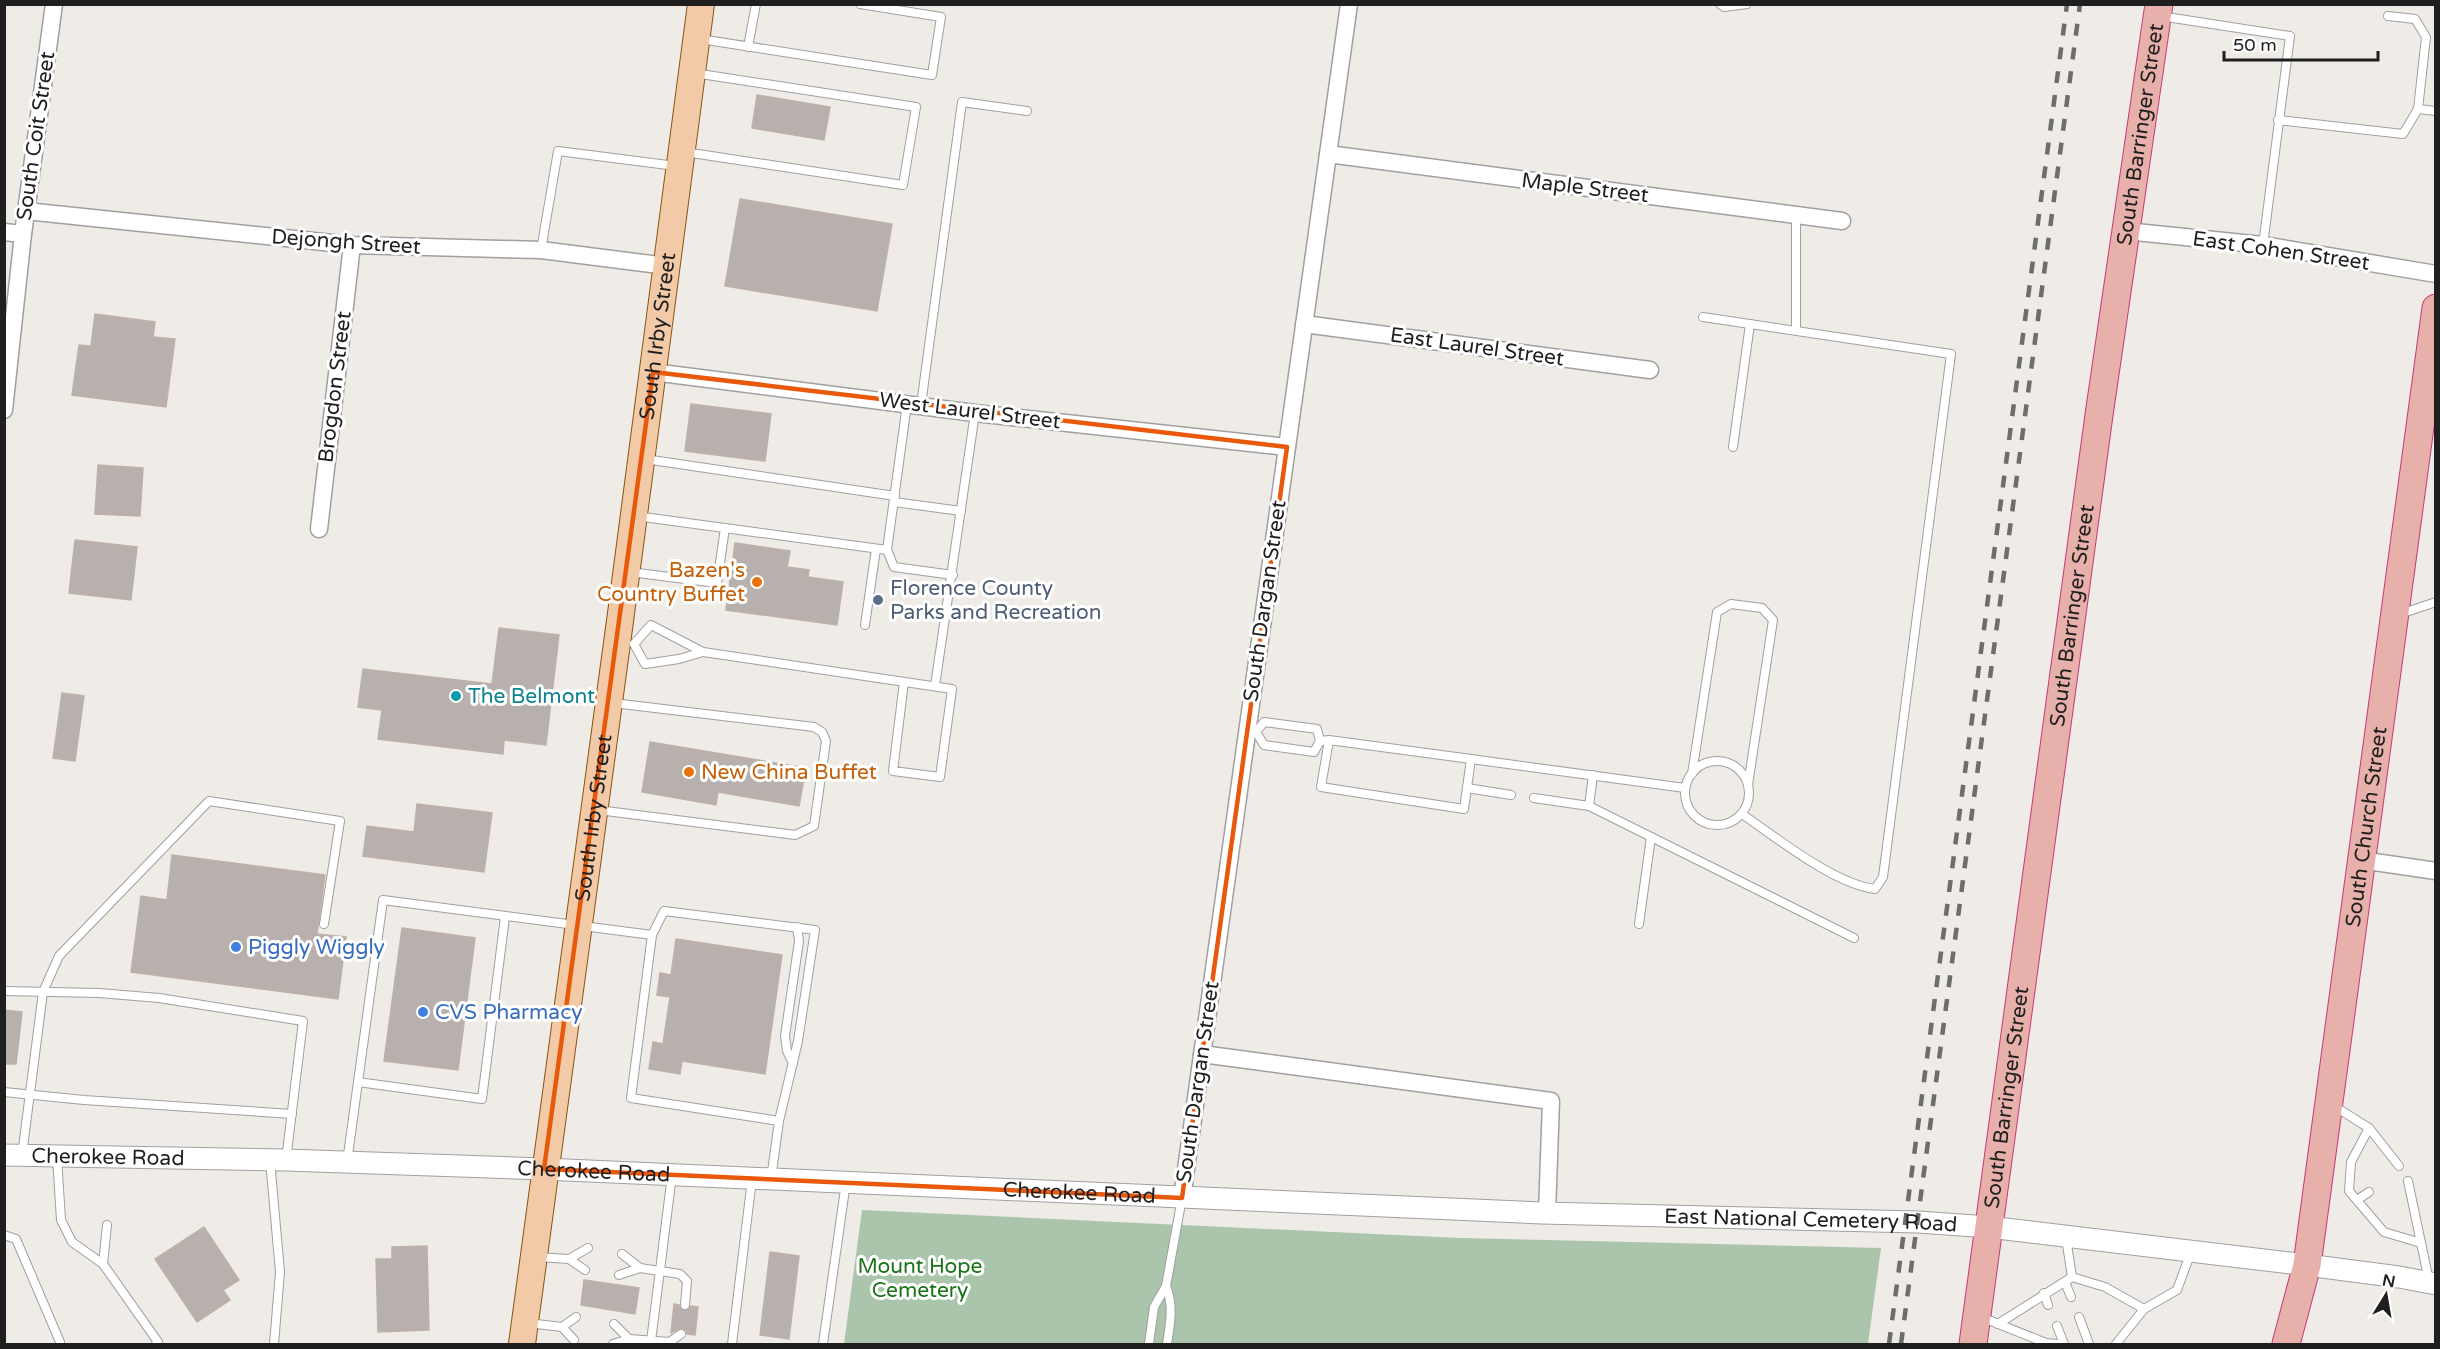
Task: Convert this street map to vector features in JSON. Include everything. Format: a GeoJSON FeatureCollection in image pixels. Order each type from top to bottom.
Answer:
{"type":"FeatureCollection","features":[{"type":"Feature","properties":{"kind":"highway","name":"South Barringer Street"},"geometry":{"type":"LineString","coordinates":[[1973,1344],[1988,1320],[1989,1227],[2158,10]]}},
{"type":"Feature","properties":{"kind":"highway","name":"South Church Street"},"geometry":{"type":"LineString","coordinates":[[2286,1344],[2307,1265],[2394,616],[2430,393],[2436,308]]}},
{"type":"Feature","properties":{"kind":"main road","name":"South Irby Street"},"geometry":{"type":"LineString","coordinates":[[523,1333],[609,702],[626,643],[627,571],[701,4]]}},
{"type":"Feature","properties":{"kind":"street","name":"South Coit Street"},"geometry":{"type":"LineString","coordinates":[[4,410],[23,234],[54,4]]}},
{"type":"Feature","properties":{"kind":"street","name":"South Dargan Street"},"geometry":{"type":"LineString","coordinates":[[1182,1198],[1251,731],[1287,447],[1349,4]]}},
{"type":"Feature","properties":{"kind":"street","name":"Maple Street"},"geometry":{"type":"LineString","coordinates":[[1328,154],[1842,221]]}},
{"type":"Feature","properties":{"kind":"street","name":"Dejongh Street"},"geometry":{"type":"LineString","coordinates":[[26,211],[352,245],[541,250],[667,266]]}},
{"type":"Feature","properties":{"kind":"street","name":"East Cohen Street"},"geometry":{"type":"LineString","coordinates":[[2126,231],[2263,245],[2436,274]]}},
{"type":"Feature","properties":{"kind":"street"},"geometry":{"type":"LineString","coordinates":[[4,232],[23,234]]}},
{"type":"Feature","properties":{"kind":"street","name":"Brogdon Street"},"geometry":{"type":"LineString","coordinates":[[319,529],[352,245]]}},
{"type":"Feature","properties":{"kind":"street","name":"East Laurel Street"},"geometry":{"type":"LineString","coordinates":[[1304,324],[1650,370]]}},
{"type":"Feature","properties":{"kind":"street","name":"West Laurel Street"},"geometry":{"type":"LineString","coordinates":[[653,372],[975,413],[1287,447]]}},
{"type":"Feature","properties":{"kind":"street"},"geometry":{"type":"LineString","coordinates":[[2361,860],[2436,871]]}},
{"type":"Feature","properties":{"kind":"street"},"geometry":{"type":"LineString","coordinates":[[1202,1054],[1551,1101],[1547,1213]]}},
{"type":"Feature","properties":{"kind":"street","name":"Cherokee Road"},"geometry":{"type":"LineString","coordinates":[[13,1155],[278,1160],[544,1169],[1182,1198]]}},
{"type":"Feature","properties":{"kind":"street","name":"East National Cemetery Road"},"geometry":{"type":"LineString","coordinates":[[1182,1198],[1547,1213],[1918,1222],[1989,1227],[2191,1251],[2307,1265],[2433,1284]]}},
{"type":"Feature","properties":{"kind":"lane"},"geometry":{"type":"LineString","coordinates":[[748,47],[756,4]]}},
{"type":"Feature","properties":{"kind":"lane"},"geometry":{"type":"LineString","coordinates":[[696,39],[932,75],[941,17],[860,4]]}},
{"type":"Feature","properties":{"kind":"lane"},"geometry":{"type":"LineString","coordinates":[[1720,4],[1724,7],[1747,4]]}},
{"type":"Feature","properties":{"kind":"lane"},"geometry":{"type":"LineString","coordinates":[[2158,10],[2290,36],[2263,245]]}},
{"type":"Feature","properties":{"kind":"lane"},"geometry":{"type":"LineString","coordinates":[[2278,120],[2403,134],[2418,109],[2426,37],[2415,19],[2388,16]]}},
{"type":"Feature","properties":{"kind":"lane"},"geometry":{"type":"LineString","coordinates":[[541,250],[558,151],[681,159],[903,185],[916,107],[692,73]]}},
{"type":"Feature","properties":{"kind":"lane"},"geometry":{"type":"LineString","coordinates":[[952,575],[894,567],[887,550],[894,499],[914,404],[962,102],[1027,111]]}},
{"type":"Feature","properties":{"kind":"lane"},"geometry":{"type":"LineString","coordinates":[[2418,109],[2436,111]]}},
{"type":"Feature","properties":{"kind":"lane"},"geometry":{"type":"LineString","coordinates":[[1796,215],[1796,329]]}},
{"type":"Feature","properties":{"kind":"lane"},"geometry":{"type":"LineString","coordinates":[[1703,317],[1796,329],[1951,354],[1883,877],[1875,889],[1859,887],[1810,860],[1742,814]]}},
{"type":"Feature","properties":{"kind":"lane"},"geometry":{"type":"LineString","coordinates":[[1733,447],[1750,324]]}},
{"type":"Feature","properties":{"kind":"lane"},"geometry":{"type":"LineString","coordinates":[[935,686],[975,413]]}},
{"type":"Feature","properties":{"kind":"lane"},"geometry":{"type":"LineString","coordinates":[[642,459],[961,511]]}},
{"type":"Feature","properties":{"kind":"lane"},"geometry":{"type":"LineString","coordinates":[[634,516],[887,550]]}},
{"type":"Feature","properties":{"kind":"lane"},"geometry":{"type":"LineString","coordinates":[[627,571],[717,584],[725,528]]}},
{"type":"Feature","properties":{"kind":"lane"},"geometry":{"type":"LineString","coordinates":[[865,625],[876,549]]}},
{"type":"Feature","properties":{"kind":"lane"},"geometry":{"type":"LineString","coordinates":[[2394,616],[2436,602]]}},
{"type":"Feature","properties":{"kind":"lane"},"geometry":{"type":"LineString","coordinates":[[1692,774],[1717,612],[1731,604],[1762,608],[1773,620],[1748,785],[1749,795],[1742,814],[1724,825],[1713,826],[1695,817],[1688,808],[1685,798],[1685,788],[1699,766],[1718,761],[1737,768],[1748,785]]}},
{"type":"Feature","properties":{"kind":"lane"},"geometry":{"type":"LineString","coordinates":[[704,652],[679,659],[645,664],[626,643],[651,625],[704,652],[952,689],[940,777],[893,771],[904,682]]}},
{"type":"Feature","properties":{"kind":"lane"},"geometry":{"type":"LineString","coordinates":[[595,809],[795,835],[814,826],[826,741],[822,732],[814,727],[609,702]]}},
{"type":"Feature","properties":{"kind":"lane"},"geometry":{"type":"LineString","coordinates":[[1325,740],[1314,752],[1263,745],[1251,731],[1264,722],[1317,729],[1325,740],[1321,787],[1464,809],[1471,759]]}},
{"type":"Feature","properties":{"kind":"lane"},"geometry":{"type":"LineString","coordinates":[[1325,740],[1685,788]]}},
{"type":"Feature","properties":{"kind":"lane"},"geometry":{"type":"LineString","coordinates":[[1589,806],[1593,775]]}},
{"type":"Feature","properties":{"kind":"lane"},"geometry":{"type":"LineString","coordinates":[[1467,788],[1511,795]]}},
{"type":"Feature","properties":{"kind":"lane"},"geometry":{"type":"LineString","coordinates":[[1534,798],[1589,806],[1854,938]]}},
{"type":"Feature","properties":{"kind":"lane"},"geometry":{"type":"LineString","coordinates":[[13,1155],[29,1095],[43,992],[59,956],[209,801],[340,820],[324,924]]}},
{"type":"Feature","properties":{"kind":"lane"},"geometry":{"type":"LineString","coordinates":[[1639,924],[1651,837]]}},
{"type":"Feature","properties":{"kind":"lane"},"geometry":{"type":"LineString","coordinates":[[346,1162],[383,900],[652,935]]}},
{"type":"Feature","properties":{"kind":"lane"},"geometry":{"type":"LineString","coordinates":[[732,1344],[761,1179],[779,1121],[793,1063],[815,930],[664,911],[652,935],[631,1098],[779,1121]]}},
{"type":"Feature","properties":{"kind":"lane"},"geometry":{"type":"LineString","coordinates":[[358,1082],[482,1099],[505,917]]}},
{"type":"Feature","properties":{"kind":"lane"},"geometry":{"type":"LineString","coordinates":[[793,1063],[785,1036],[799,941],[797,927]]}},
{"type":"Feature","properties":{"kind":"lane"},"geometry":{"type":"LineString","coordinates":[[4,991],[99,993],[159,998],[303,1021],[292,1114],[278,1160],[280,1272],[274,1344]]}},
{"type":"Feature","properties":{"kind":"lane"},"geometry":{"type":"LineString","coordinates":[[4,1092],[292,1114]]}},
{"type":"Feature","properties":{"kind":"lane"},"geometry":{"type":"LineString","coordinates":[[2328,1103],[2369,1128],[2399,1166]]}},
{"type":"Feature","properties":{"kind":"lane"},"geometry":{"type":"LineString","coordinates":[[2369,1128],[2351,1162],[2349,1191],[2384,1232],[2421,1243]]}},
{"type":"Feature","properties":{"kind":"lane"},"geometry":{"type":"LineString","coordinates":[[57,1156],[61,1220],[72,1242],[103,1264],[158,1342],[156,1344]]}},
{"type":"Feature","properties":{"kind":"lane"},"geometry":{"type":"LineString","coordinates":[[651,1341],[672,1175]]}},
{"type":"Feature","properties":{"kind":"lane"},"geometry":{"type":"LineString","coordinates":[[823,1344],[846,1181]]}},
{"type":"Feature","properties":{"kind":"lane"},"geometry":{"type":"LineString","coordinates":[[2408,1181],[2421,1243],[2433,1284]]}},
{"type":"Feature","properties":{"kind":"lane"},"geometry":{"type":"LineString","coordinates":[[2357,1200],[2369,1192]]}},
{"type":"Feature","properties":{"kind":"lane"},"geometry":{"type":"LineString","coordinates":[[1149,1344],[1154,1307],[1166,1286],[1182,1198]]}},
{"type":"Feature","properties":{"kind":"lane"},"geometry":{"type":"LineString","coordinates":[[103,1264],[107,1226]]}},
{"type":"Feature","properties":{"kind":"lane"},"geometry":{"type":"LineString","coordinates":[[4,1235],[16,1239],[60,1342]]}},
{"type":"Feature","properties":{"kind":"lane"},"geometry":{"type":"LineString","coordinates":[[2066,1236],[2071,1297]]}},
{"type":"Feature","properties":{"kind":"lane"},"geometry":{"type":"LineString","coordinates":[[569,1259],[588,1248]]}},
{"type":"Feature","properties":{"kind":"lane"},"geometry":{"type":"LineString","coordinates":[[2116,1344],[2144,1309],[2177,1290],[2191,1251]]}},
{"type":"Feature","properties":{"kind":"lane"},"geometry":{"type":"LineString","coordinates":[[622,1254],[640,1268],[681,1274],[687,1281],[685,1305]]}},
{"type":"Feature","properties":{"kind":"lane"},"geometry":{"type":"LineString","coordinates":[[534,1256],[569,1259],[585,1270]]}},
{"type":"Feature","properties":{"kind":"lane"},"geometry":{"type":"LineString","coordinates":[[619,1275],[640,1268]]}},
{"type":"Feature","properties":{"kind":"lane"},"geometry":{"type":"LineString","coordinates":[[1988,1320],[2068,1279],[2105,1287],[2144,1309]]}},
{"type":"Feature","properties":{"kind":"lane"},"geometry":{"type":"LineString","coordinates":[[1166,1286],[1172,1311],[1167,1344]]}},
{"type":"Feature","properties":{"kind":"lane"},"geometry":{"type":"LineString","coordinates":[[2044,1293],[2048,1305]]}},
{"type":"Feature","properties":{"kind":"lane"},"geometry":{"type":"LineString","coordinates":[[523,1333],[562,1327],[576,1317]]}},
{"type":"Feature","properties":{"kind":"lane"},"geometry":{"type":"LineString","coordinates":[[2079,1317],[2090,1344]]}},
{"type":"Feature","properties":{"kind":"lane"},"geometry":{"type":"LineString","coordinates":[[1988,1320],[2038,1342],[2058,1344]]}},
{"type":"Feature","properties":{"kind":"lane"},"geometry":{"type":"LineString","coordinates":[[614,1324],[628,1339]]}},
{"type":"Feature","properties":{"kind":"lane"},"geometry":{"type":"LineString","coordinates":[[2057,1326],[2064,1344]]}},
{"type":"Feature","properties":{"kind":"lane"},"geometry":{"type":"LineString","coordinates":[[562,1327],[574,1340]]}},
{"type":"Feature","properties":{"kind":"lane"},"geometry":{"type":"LineString","coordinates":[[613,1344],[628,1339],[670,1342],[681,1334]]}},
{"type":"Feature","properties":{"kind":"highlighted area"},"geometry":{"type":"Polygon","coordinates":[[[653,372],[1287,447],[1182,1198],[544,1169],[653,372]]]}},
{"type":"Feature","properties":{"kind":"green space","name":"Mount Hope Cemetery"},"geometry":{"type":"Polygon","coordinates":[[[862,1210],[1460,1238],[1881,1248],[1868,1344],[844,1344],[862,1210]]]}},
{"type":"Feature","properties":{"kind":"building"},"geometry":{"type":"Polygon","coordinates":[[[757,95],[830,107],[824,140],[752,128],[757,95]]]}},
{"type":"Feature","properties":{"kind":"building"},"geometry":{"type":"Polygon","coordinates":[[[740,199],[892,224],[877,311],[725,286],[740,199]]]}},
{"type":"Feature","properties":{"kind":"building"},"geometry":{"type":"Polygon","coordinates":[[[95,314],[155,322],[153,337],[175,339],[166,407],[72,395],[79,345],[91,346],[95,314]]]}},
{"type":"Feature","properties":{"kind":"building"},"geometry":{"type":"Polygon","coordinates":[[[691,404],[771,414],[765,461],[685,451],[691,404]]]}},
{"type":"Feature","properties":{"kind":"building"},"geometry":{"type":"Polygon","coordinates":[[[98,465],[143,468],[140,516],[95,514],[98,465]]]}},
{"type":"Feature","properties":{"kind":"building"},"geometry":{"type":"Polygon","coordinates":[[[75,540],[137,547],[131,600],[69,593],[75,540]]]}},
{"type":"Feature","properties":{"kind":"building"},"geometry":{"type":"Polygon","coordinates":[[[735,543],[790,551],[787,567],[809,570],[808,577],[843,582],[837,625],[726,610],[735,543]]]}},
{"type":"Feature","properties":{"kind":"building","name":"The Belmont"},"geometry":{"type":"Polygon","coordinates":[[[499,628],[559,635],[546,745],[504,740],[503,754],[378,739],[382,710],[358,707],[363,669],[492,684],[499,628]]]}},
{"type":"Feature","properties":{"kind":"building"},"geometry":{"type":"Polygon","coordinates":[[[62,693],[84,696],[75,761],[53,758],[62,693]]]}},
{"type":"Feature","properties":{"kind":"building"},"geometry":{"type":"Polygon","coordinates":[[[650,742],[806,768],[799,806],[718,792],[716,805],[642,792],[650,742]]]}},
{"type":"Feature","properties":{"kind":"building"},"geometry":{"type":"Polygon","coordinates":[[[417,804],[492,813],[484,872],[363,856],[367,826],[414,832],[417,804]]]}},
{"type":"Feature","properties":{"kind":"building"},"geometry":{"type":"Polygon","coordinates":[[[172,855],[325,875],[317,934],[346,937],[338,999],[131,972],[141,896],[167,900],[172,855]]]}},
{"type":"Feature","properties":{"kind":"building"},"geometry":{"type":"Polygon","coordinates":[[[402,928],[475,938],[458,1070],[384,1061],[402,928]]]}},
{"type":"Feature","properties":{"kind":"building"},"geometry":{"type":"Polygon","coordinates":[[[676,939],[782,955],[765,1074],[682,1061],[680,1074],[649,1069],[653,1042],[663,1044],[670,997],[657,995],[660,973],[671,975],[676,939]]]}},
{"type":"Feature","properties":{"kind":"building"},"geometry":{"type":"Polygon","coordinates":[[[4,1010],[22,1012],[16,1064],[4,1064],[4,1010]]]}},
{"type":"Feature","properties":{"kind":"building"},"geometry":{"type":"Polygon","coordinates":[[[204,1227],[239,1280],[223,1290],[230,1300],[197,1322],[155,1259],[204,1227]]]}},
{"type":"Feature","properties":{"kind":"building"},"geometry":{"type":"Polygon","coordinates":[[[427,1246],[429,1330],[378,1332],[376,1259],[392,1259],[392,1247],[427,1246]]]}},
{"type":"Feature","properties":{"kind":"building"},"geometry":{"type":"Polygon","coordinates":[[[770,1252],[799,1256],[789,1339],[760,1335],[770,1252]]]}},
{"type":"Feature","properties":{"kind":"building"},"geometry":{"type":"Polygon","coordinates":[[[584,1280],[639,1288],[635,1314],[581,1305],[584,1280]]]}},
{"type":"Feature","properties":{"kind":"building"},"geometry":{"type":"Polygon","coordinates":[[[674,1304],[679,1305],[684,1311],[691,1306],[698,1307],[695,1335],[687,1334],[686,1330],[681,1328],[671,1333],[674,1304]]]}},
{"type":"Feature","properties":{"kind":"railway"},"geometry":{"type":"LineString","coordinates":[[1889,1344],[2067,4]]}},
{"type":"Feature","properties":{"kind":"railway"},"geometry":{"type":"LineString","coordinates":[[1901,1344],[2080,4]]}},
{"type":"Feature","properties":{"kind":"place","name":"Bazen's Country Buffet"},"geometry":{"type":"Point","coordinates":[757,582]}},
{"type":"Feature","properties":{"kind":"place","name":"Florence County Parks and Recreation"},"geometry":{"type":"Point","coordinates":[878,600]}},
{"type":"Feature","properties":{"kind":"place","name":"The Belmont"},"geometry":{"type":"Point","coordinates":[456,696]}},
{"type":"Feature","properties":{"kind":"place","name":"New China Buffet"},"geometry":{"type":"Point","coordinates":[689,772]}},
{"type":"Feature","properties":{"kind":"place","name":"Piggly Wiggly"},"geometry":{"type":"Point","coordinates":[236,947]}},
{"type":"Feature","properties":{"kind":"place","name":"CVS Pharmacy"},"geometry":{"type":"Point","coordinates":[423,1012]}}]}
